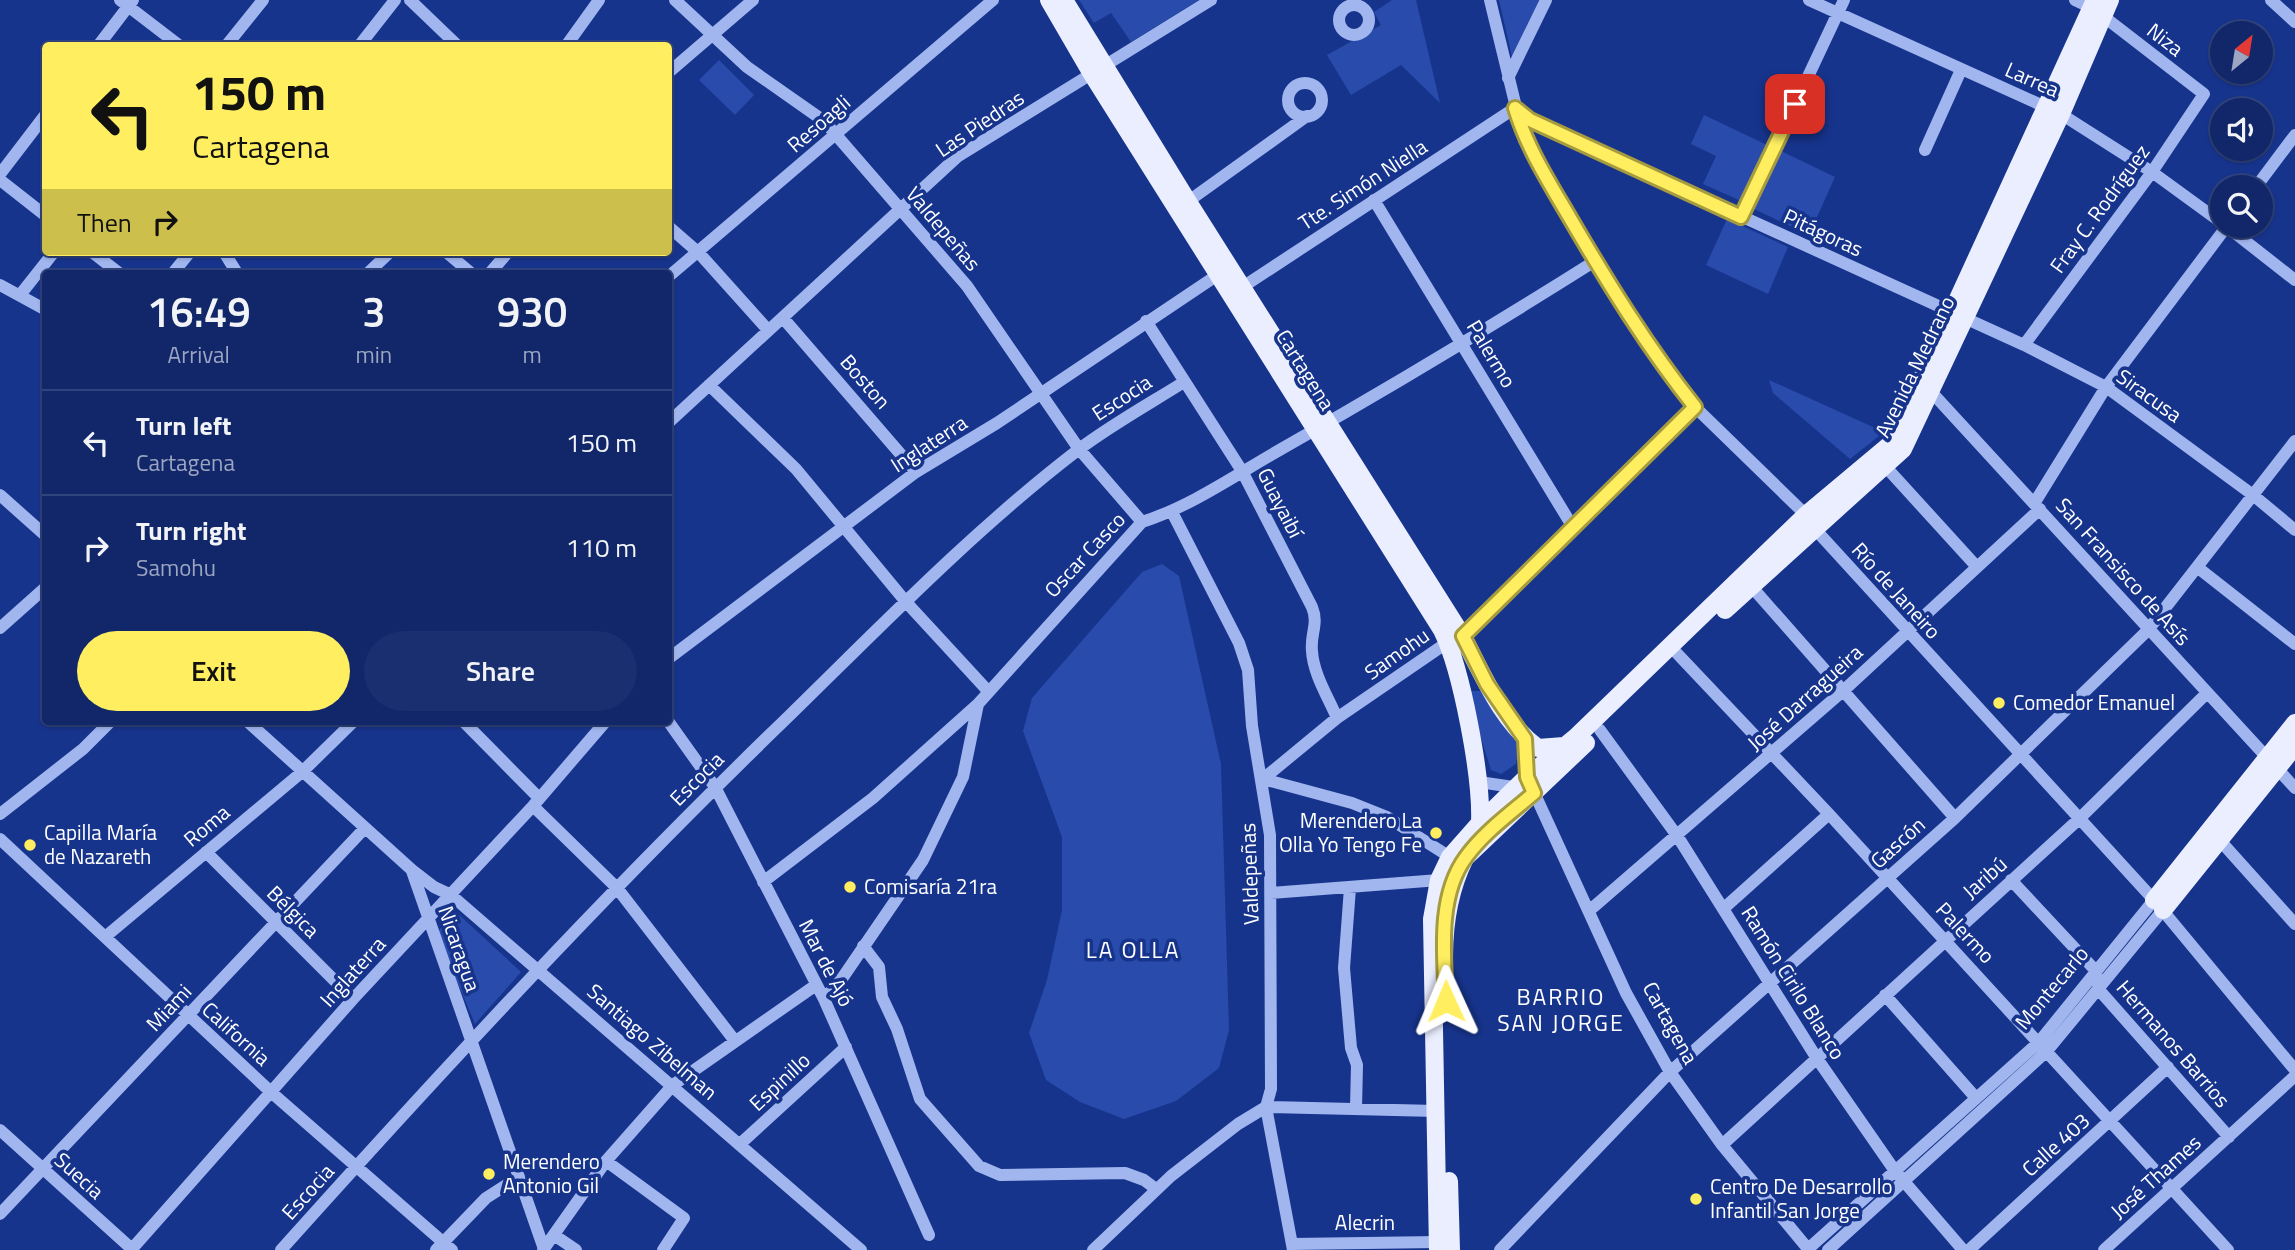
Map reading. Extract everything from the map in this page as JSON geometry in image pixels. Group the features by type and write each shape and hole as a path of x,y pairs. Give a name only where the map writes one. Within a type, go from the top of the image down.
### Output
{"main road":[{"name":"Cartagena","path":"1049,0 1098,71 1456,639 1525,739"},
{"name":"Cartagena","path":"1064,0 1098,71"},
{"name":"Avenida Medrano","path":"1526,786 1600,730 1674,650 1751,586 1810,522 1885,466 1903,449 1927,387 2100,6"},
{"name":"Cartagena","path":"1182,206 1219,274 1237,291"},
{"name":"Avenida Medrano","path":"1526,786 1892,443 1927,387"},
{"name":"Cartagena","path":"1456,639 1454,655 1479,782 1480,822"},
{"path":"1461,695 1473,682 1487,684"},
{"name":"Montecarlo","path":"2158,905 2272,763 2295,723"},
{"path":"1525,739 1546,750 1567,745"},
{"name":"Montecarlo","path":"2272,763 2295,746"},
{"path":"1442,1247 1432,919 1439,880 1450,857 1480,822 1526,786"},
{"path":"1442,1247 1444,945 1448,904 1454,878 1465,858 1526,786"}],"street":[{"path":"229,42 263,0"},
{"path":"362,42 395,0"},
{"path":"410,0 454,42"},
{"path":"569,42 599,0"},
{"name":"Valdepeñas","path":"675,0 747,67 812,111 901,209 967,286 1079,449 1142,522"},
{"path":"672,70 710,34 753,0"},
{"name":"Resoagli","path":"672,274 993,0"},
{"name":"Las Piedras","path":"672,419 957,157 1212,0"},
{"name":"Río de Janeiro","path":"1489,0 1524,140 1595,261 1659,361 1695,407 1810,522 1907,632 2158,905 2295,1070"},
{"path":"1508,78 1546,0"},
{"name":"Larrea","path":"1809,0 2054,111 2152,172 2210,214"},
{"path":"1741,217 1844,0"},
{"name":"Niza","path":"2075,0 2100,6 2204,94"},
{"path":"2271,0 2295,22"},
{"path":"101,42 127,2 175,42"},
{"path":"1925,150 1961,70"},
{"name":"Fray C. Rodríguez","path":"2024,345 2152,172 2204,94"},
{"name":"Pitágoras","path":"1515,108 1530,120 1959,317"},
{"name":"Tte. Simón Niella","path":"1237,291 1515,108"},
{"path":"1182,206 1307,116"},
{"path":"0,174 42,119"},
{"path":"2267,175 2290,151 2295,135"},
{"path":"0,180 42,213"},
{"name":"Palermo","path":"1374,200 1574,529"},
{"path":"672,229 699,253 768,330"},
{"name":"José Darragueira","path":"1590,910 1678,837 1843,691 1978,566 2037,505 2106,387 2215,238"},
{"name":"Larrea","path":"2241,238 2295,281"},
{"path":"20,295 51,256"},
{"path":"97,256 115,270"},
{"path":"175,270 187,256"},
{"path":"371,270 386,256"},
{"path":"451,256 467,270"},
{"path":"493,270 505,256"},
{"name":"Oscar Casco","path":"763,882 873,798 978,704 1142,522 1172,512 1463,345 1595,261"},
{"name":"Inglaterra","path":"672,656 916,472 998,423 1219,274"},
{"path":"0,285 42,308"},
{"name":"Siracusa","path":"1959,317 2024,345 2106,387 2253,495 2295,530"},
{"name":"Boston","path":"783,318 916,472"},
{"name":"Guayaibí","path":"1146,321 1242,471 1316,618 1311,648 1337,718"},
{"name":"Escocia","path":"281,1250 356,1166 617,888 715,787 906,602 975,537 1079,449 1184,382"},
{"path":"709,385 796,469 906,602 988,691"},
{"name":"San Fransisco de Asís","path":"1927,387 2295,788"},
{"name":"Samohu","path":"1262,779 1337,718 1456,639 1574,529 1695,407"},
{"name":"Gascón","path":"1500,1250 1670,1072 1955,818 2148,630 2295,442"},
{"path":"1885,466 1978,566"},
{"path":"0,495 42,532"},
{"name":"Valdepeñas","path":"1172,512 1239,643 1248,670 1252,726 1270,835 1271,1089 1266,1107 1292,1247"},
{"path":"2197,567 2295,644"},
{"path":"1751,586 1955,818"},
{"path":"0,628 42,591"},
{"name":"Palermo","path":"1674,650 1773,753 2228,1250"},
{"name":"Jaribú","path":"1722,1145 2078,820 2207,693"},
{"path":"824,999 923,860 953,799 971,745 978,704"},
{"path":"0,814 83,749 107,725"},
{"name":"Nicaragua","path":"251,725 412,870 543,1250"},
{"path":"302,772 350,725"},
{"path":"467,725 617,888 735,1041"},
{"name":"Inglaterra","path":"132,1250 354,999 536,802 603,725"},
{"name":"Mar de Ajó","path":"671,725 715,787 824,999 929,1235"},
{"name":"Ramón Cirilo Blanco","path":"1600,730 1678,837 1769,986 1899,1176 1963,1250"},
{"name":"Cartagena","path":"1525,739 1526,786 1590,910 1626,993 1670,1072 1722,1145 1809,1249"},
{"name":"Roma","path":"105,937 302,772"},
{"path":"1262,779 1352,803 1387,817 1450,857"},
{"path":"1479,782 1526,786"},
{"path":"1723,909 1829,814"},
{"name":"Miami","path":"0,1214 365,828"},
{"path":"2215,835 2295,924"},
{"name":"California","path":"0,839 272,1093 443,1247"},
{"name":"Bélgica","path":"206,852 354,999"},
{"name":"Santiago Zibelman","path":"412,870 434,887 451,895 861,1250"},
{"path":"1271,893 1439,880"},
{"name":"Hermanos Barrios","path":"2011,880 2096,971 2099,991 2229,1137"},
{"path":"1350,888 1344,968 1352,1048 1357,1065 1356,1108"},
{"name":"Montecarlo","path":"1828,1250 1976,1098 2043,1047 2096,971 2158,905"},
{"name":"Montecarlo","path":"1809,1249 1899,1176 2043,1047 2099,991 2158,905"},
{"path":"863,946 879,967 882,997 897,1029 920,1099 979,1166 1000,1175 1125,1173 1144,1180 1156,1189"},
{"path":"543,1250 606,1161 673,1085 816,985"},
{"path":"1885,995 1976,1098"},
{"name":"Espinillo","path":"740,1144 846,1047"},
{"name":"Calle 403","path":"1969,1250 2168,1067"},
{"name":"José Thames","path":"2104,1250 2295,1076"},
{"path":"1093,1250 1156,1189 1238,1124 1266,1107 1436,1111"},
{"name":"Suecia","path":"0,1130 132,1250"},
{"path":"606,1161 684,1218 663,1250"},
{"path":"443,1247 486,1198 519,1177"},
{"path":"554,1235 576,1250"},
{"name":"Alecrin","path":"1292,1247 1442,1247"}],"shaded area":[{"path":"1079,0 1199,0 1131,42 1111,13 1094,23"},
{"path":"1392,0 1416,0 1440,103 1401,65 1351,95 1327,55 1381,25 1374,12"},
{"path":"1499,0 1539,0 1512,57"},
{"path":"719,60 754,95 735,115 699,80"},
{"path":"1704,115 1767,145 1741,201 1703,184 1716,156 1691,144"},
{"path":"1781,151 1835,177 1809,235 1754,209"},
{"path":"1727,219 1788,247 1768,294 1706,265"},
{"path":"1769,380 1884,432 1850,459 1773,393"},
{"name":"LA OLLA","path":"1162,564 1179,576 1221,764 1229,1030 1219,1068 1176,1101 1124,1119 1080,1102 1046,1080 1029,1033 1047,980 1062,910 1062,837 1023,731 1032,698 1142,572"},
{"path":"1471,691 1482,691 1519,745 1516,764 1501,774 1491,770 1468,696"},
{"path":"454,910 521,972 475,1024 437,933"}],"place":[{"name":"Comedor Emanuel","path":"1999,703"},
{"name":"Merendero La Olla Yo Tengo Fe","path":"1436,833"},
{"name":"Capilla María de Nazareth","path":"30,845"},
{"name":"Comisaría 21ra","path":"850,887"},
{"name":"Merendero Antonio Gil","path":"489,1174"},
{"name":"Centro De Desarrollo Infantil San Jorge","path":"1696,1199"}],"district":[{"name":"LA OLLA","path":"1133,950"},
{"name":"BARRIO SAN JORGE","path":"1561,1010"}],"route":[{"path":"1446,1001 1444,927 1454,878 1477,844 1534,793 1527,777 1525,739 1487,684 1463,636 1695,407 1659,361 1595,261 1524,140 1515,108 1530,120 1741,217 1795,104"}]}
